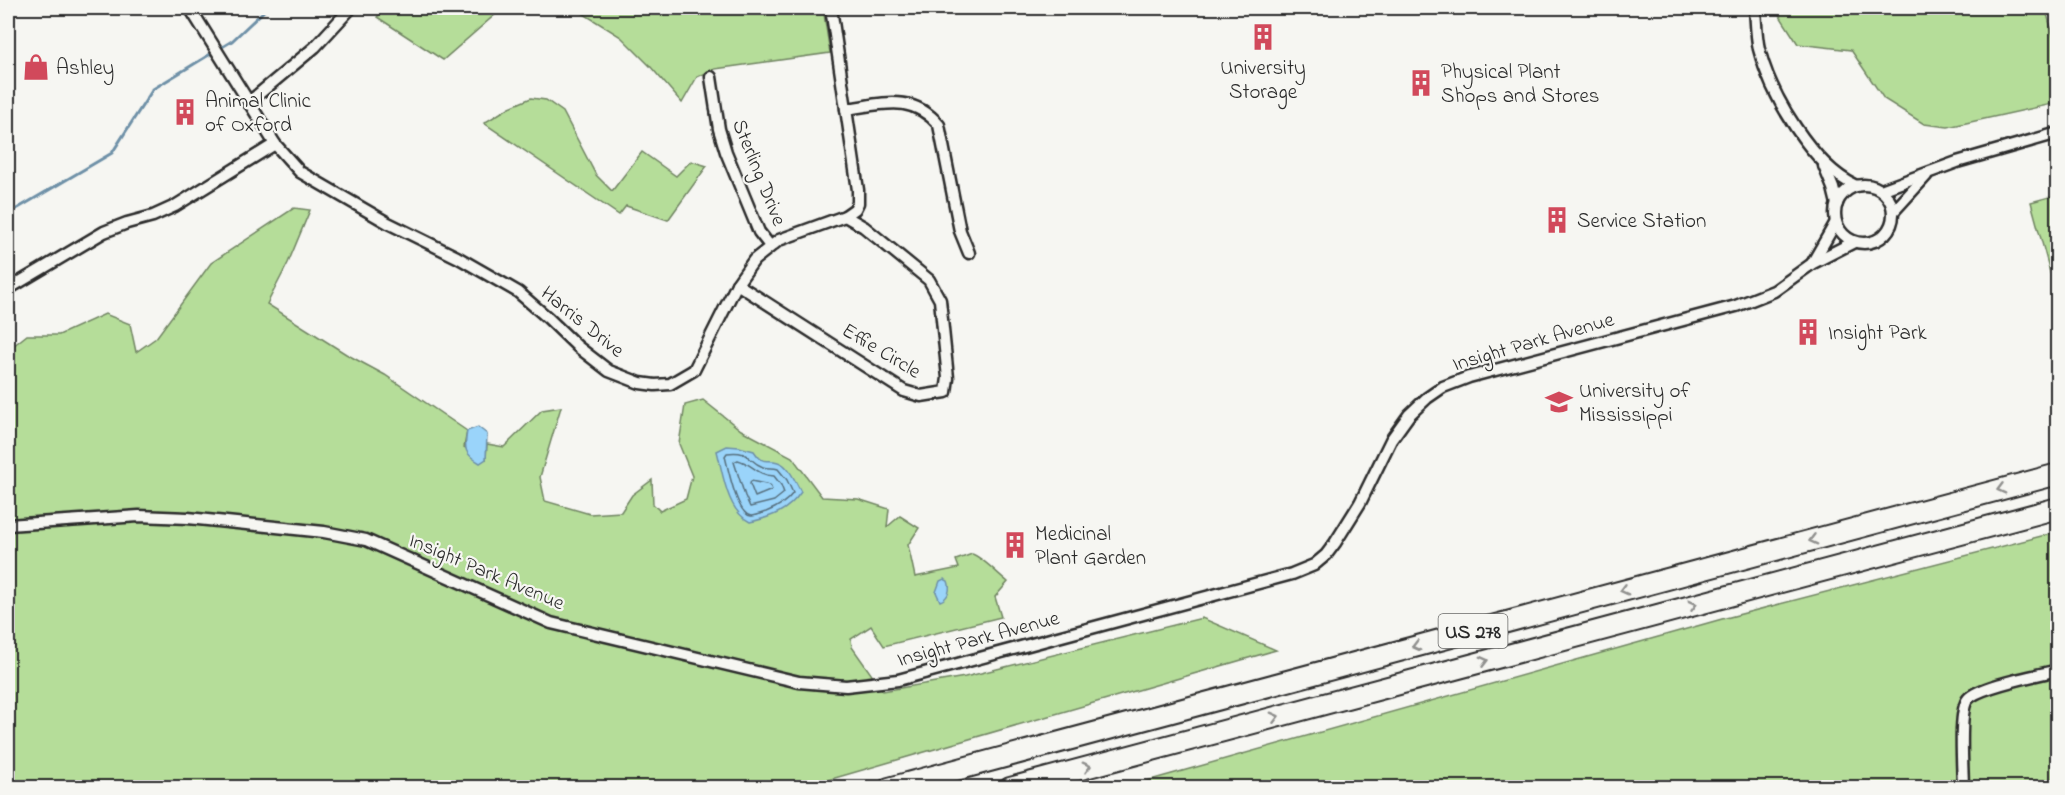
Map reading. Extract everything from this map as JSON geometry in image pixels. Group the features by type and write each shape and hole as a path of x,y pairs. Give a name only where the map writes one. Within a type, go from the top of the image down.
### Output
{"highway":[{"name":"US 278","path":"889,788 2058,474"},
{"name":"US 278","path":"1010,788 2058,508"}],"street":[{"name":"Harris Drive","path":"190,8 275,144 300,172 388,223 457,257 518,292 578,347 609,371 640,383 655,386 670,384 694,370 737,284 754,260 770,246 797,233 845,216"},
{"path":"248,103 315,47 351,8"},
{"path":"831,8 859,199 855,209 845,216"},
{"path":"1755,8 1759,47 1772,88 1804,140 1822,163 1836,175 1856,186"},
{"name":"Sterling Drive","path":"711,77 719,129 726,152 759,232 770,246"},
{"path":"846,109 899,102 915,106 930,114 939,125 960,231 969,253"},
{"path":"1881,190 1957,162 2058,134"},
{"path":"8,290 104,232 153,216 175,206 275,144"},
{"path":"1822,163 1837,204"},
{"path":"1894,211 1927,174"},
{"path":"1856,186 1873,186 1881,190 1892,203 1894,211 1891,228 1879,240 1862,244 1854,242 1840,231 1835,213 1837,204 1848,189 1856,186"},
{"name":"Effie Circle","path":"737,284 904,391 921,396 946,392 948,378 940,300 929,280 864,227 845,216"},
{"path":"1813,263 1836,222"},
{"name":"Insight Park Avenue","path":"8,525 139,516 188,518 324,532 366,540 551,623 798,682 846,686 898,680 1292,573 1314,565 1326,555 1354,513 1401,425 1427,398 1443,387 1469,377 1736,306 1774,291 1813,263 1854,242"},
{"path":"1964,788 1962,712 1967,699 1980,691 2058,670"}],"green space":[{"path":"385,8 515,8 497,13 443,60 377,17"},
{"path":"568,8 823,8 830,53 715,69 697,77 682,103 621,37 576,9"},
{"path":"1778,8 2057,8 2047,14 2057,49 2057,103 1948,127 1924,124 1884,99 1851,50 1798,44 1778,13"},
{"path":"531,98 546,100 563,112 596,175 612,191 642,152 676,176 691,161 707,166 668,220 626,206 619,215 484,123 510,107"},
{"path":"2058,195 2057,298 2031,202"},
{"path":"294,208 310,210 288,263 267,304 346,354 385,375 467,431 464,447 486,459 487,444 504,447 542,410 561,407 540,477 545,501 590,514 621,512 632,495 652,480 653,504 660,511 686,499 692,476 679,444 685,405 703,400 741,430 792,457 822,497 858,499 889,509 887,527 900,516 919,528 908,545 915,577 959,568 956,560 972,554 1008,582 995,597 1001,617 884,646 871,626 851,639 852,647 883,691 965,677 1202,618 1276,650 804,787 8,787 8,350 27,335 59,335 105,314 130,324 136,352 156,338 211,263"},
{"path":"2057,532 2057,787 1122,788 1722,619"}],"water":[{"path":"478,427 487,434 486,459 480,463 466,450 467,431"},
{"path":"727,446 754,451 763,460 782,464 792,475 801,492 791,504 779,512 750,522 736,510 727,491 717,451"},
{"path":"944,579 948,581 949,590 945,598 940,601 936,592 940,581"}],"waterway":[{"path":"8,214 112,153 153,89 232,41 267,8"}],"place":[{"name":"University Storage","path":"1263,37"},
{"name":"Ashley","path":"36,67"},
{"name":"Physical Plant Shops and Stores","path":"1421,83"},
{"name":"Animal Clinic of Oxford","path":"185,112"},
{"name":"Service Station","path":"1557,220"},
{"name":"Insight Park","path":"1808,332"},
{"name":"University of Mississippi","path":"1559,402"},
{"name":"Medicinal Plant Garden","path":"1015,545"}]}
